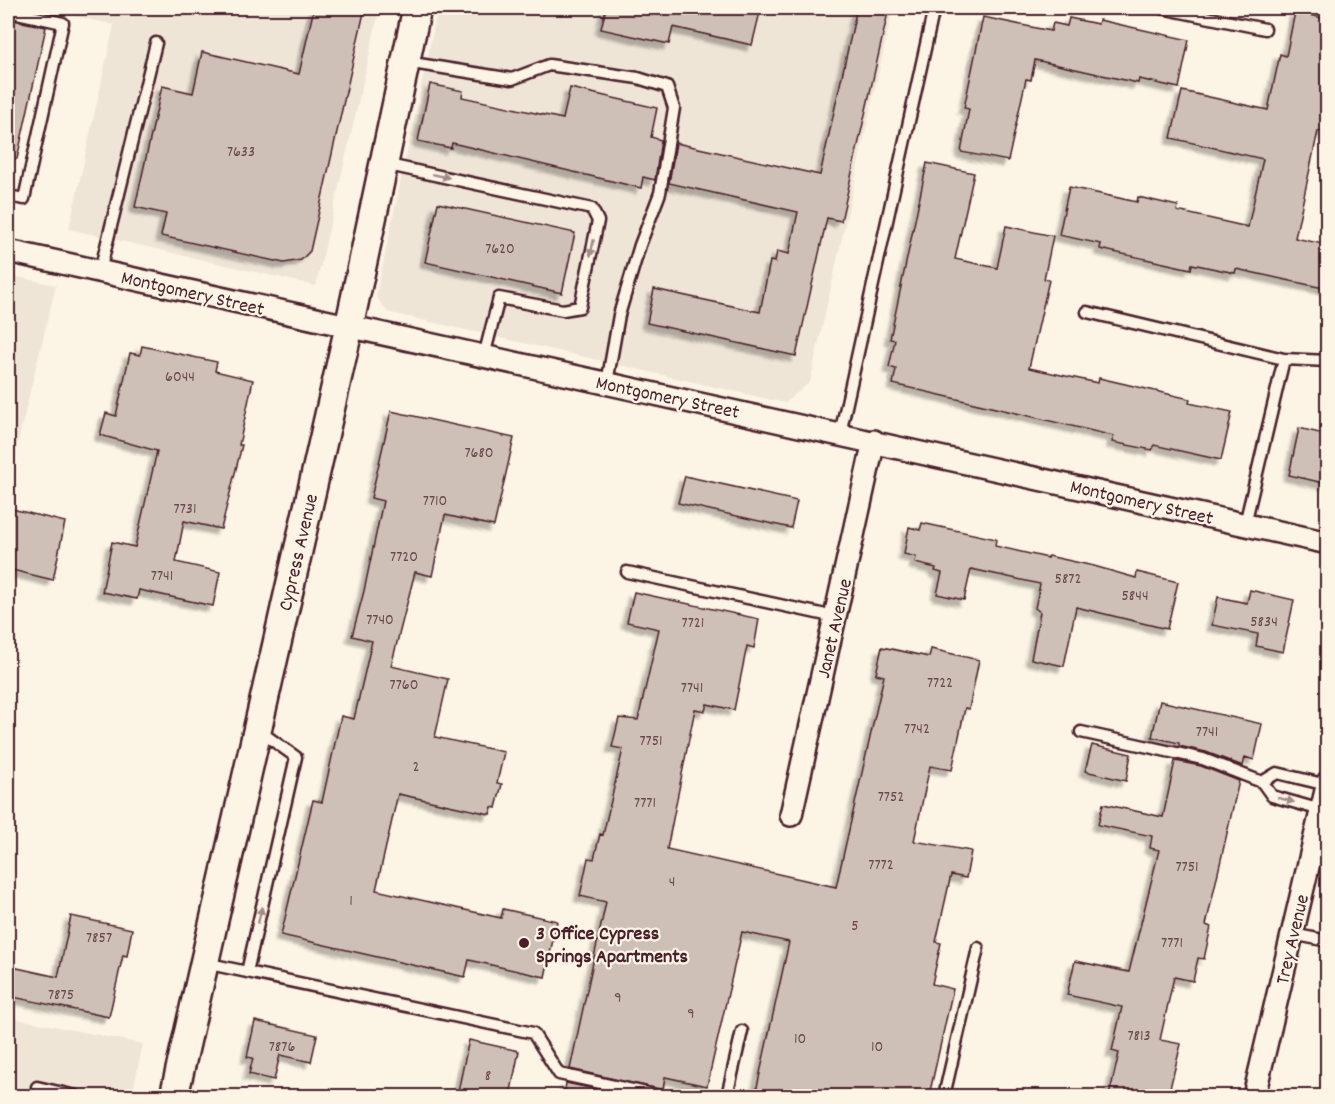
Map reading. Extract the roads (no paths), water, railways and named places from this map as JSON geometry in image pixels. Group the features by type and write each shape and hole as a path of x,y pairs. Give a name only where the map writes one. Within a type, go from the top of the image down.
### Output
{"street":[{"name":"Cypress Avenue","path":"174,1096 349,327 417,8"},
{"name":"Montgomery Street","path":"8,251 1328,543"},
{"name":"Janet Avenue","path":"791,815 874,441"},
{"name":"Trey Avenue","path":"1254,1096 1327,783"}],"lane":[{"path":"840,434 934,8"},
{"path":"1161,8 1265,29"},
{"path":"8,11 63,23 24,199 8,196"},
{"path":"100,271 156,43"},
{"path":"405,62 512,79 549,65 638,78 667,87 674,108 660,193 640,245 620,315 607,383"},
{"path":"384,164 592,209 598,221 580,307 563,310 499,298 484,356"},
{"path":"1087,312 1284,359 1316,358 1328,361"},
{"path":"1245,524 1284,359"},
{"path":"627,572 835,617"},
{"path":"247,972 296,757 257,730"},
{"path":"1081,732 1203,759 1262,782 1272,796 1321,810"},
{"path":"1262,782 1277,773 1327,783"},
{"path":"1292,934 1328,941"},
{"path":"945,1096 978,948"},
{"path":"204,963 532,1033 559,1074 660,1096"},
{"path":"727,1096 742,1031"},
{"path":"37,1087 76,1096"}],"place":[{"name":"3 Office Cypress Springs Apartments","path":"524,943"}]}
